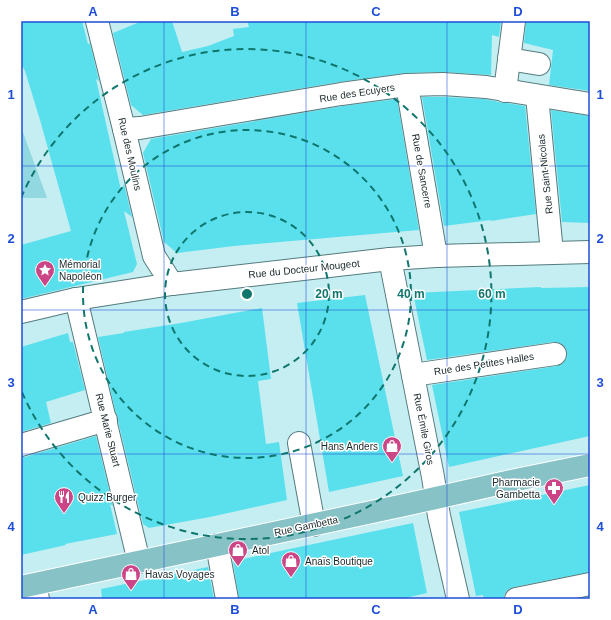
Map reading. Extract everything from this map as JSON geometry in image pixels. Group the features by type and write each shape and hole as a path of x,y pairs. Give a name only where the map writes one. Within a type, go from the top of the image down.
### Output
{"main road":[{"name":"Rue Gambetta","path":"31,590 139,562 590,465"}],"street":[{"name":"Rue des Moulins","path":"97,21 154,256 172,284"},
{"path":"505,91 514,21"},
{"path":"509,59 538,64"},
{"name":"Rue des Ecuyers","path":"124,129 140,128 341,94 407,85 443,84 486,87 590,104"},
{"name":"Rue de Sancerre","path":"407,85 436,256"},
{"name":"Rue Saint-Nicolas","path":"537,96 552,253"},
{"name":"Rue du Docteur Mougeot","path":"21,312 76,299 172,284 390,260 436,256 590,252"},
{"name":"Rue Émile Giros","path":"390,260 437,498 453,598"},
{"name":"Rue Marie Stuart","path":"76,299 139,562"},
{"name":"Rue des Petites Halles","path":"413,375 555,354"},
{"path":"21,445 106,420"},
{"path":"299,443 314,525"},
{"path":"217,545 228,599"},
{"path":"516,599 590,584"}],"shaded area":[{"path":"21,127 47,198 21,198"}],"building":[{"path":"21,21 82,21 88,44 90,43 99,81 96,79 121,190 124,184 132,217 124,211 137,264 133,272 21,299 21,245 71,231 40,120 25,71 21,63"},
{"path":"142,21 172,21 182,52 208,46 234,36 233,29 249,27 247,21 501,21 499,37 492,35 491,75 444,72 405,73 339,82 143,115 131,105 113,33"},
{"path":"526,21 590,21 590,91 549,85 553,50 524,43"},
{"path":"422,97 485,99 525,106 536,214 444,226"},
{"path":"397,99 419,230 234,246 177,253 164,242 143,153 151,139 343,106"},
{"path":"551,110 590,116 590,223 562,222"},
{"path":"541,287 590,287 590,436 449,467 432,385 557,366 562,364 566,359 567,352 565,347 560,343 553,342 427,360 413,293"},
{"path":"365,295 403,476 329,492 297,303"},
{"path":"262,308 271,379 258,381 266,444 279,442 287,500 210,517 149,528 143,524 98,337"},
{"path":"68,333 70,342 73,342 85,390 46,402 51,423 21,432 21,347"},
{"path":"96,436 113,506 110,504 117,534 65,544 66,545 21,555 21,457"},
{"path":"590,485 590,572 514,587 507,590 504,595 504,599 484,599 483,595 476,596 459,512"},
{"path":"413,523 427,593 401,599 239,599 233,561"},
{"path":"208,567 214,599 102,599 101,589"}],"place":[{"name":"Mémorial Napoléon","path":"45,287"},
{"name":"Hans Anders","path":"392,463"},
{"name":"Pharmacie Gambetta","path":"554,505"},
{"name":"Quizz Burger","path":"64,514"},
{"name":"Atol","path":"238,567"},
{"name":"Anaïs Boutique","path":"291,578"},
{"name":"Havas Voyages","path":"131,591"}]}
